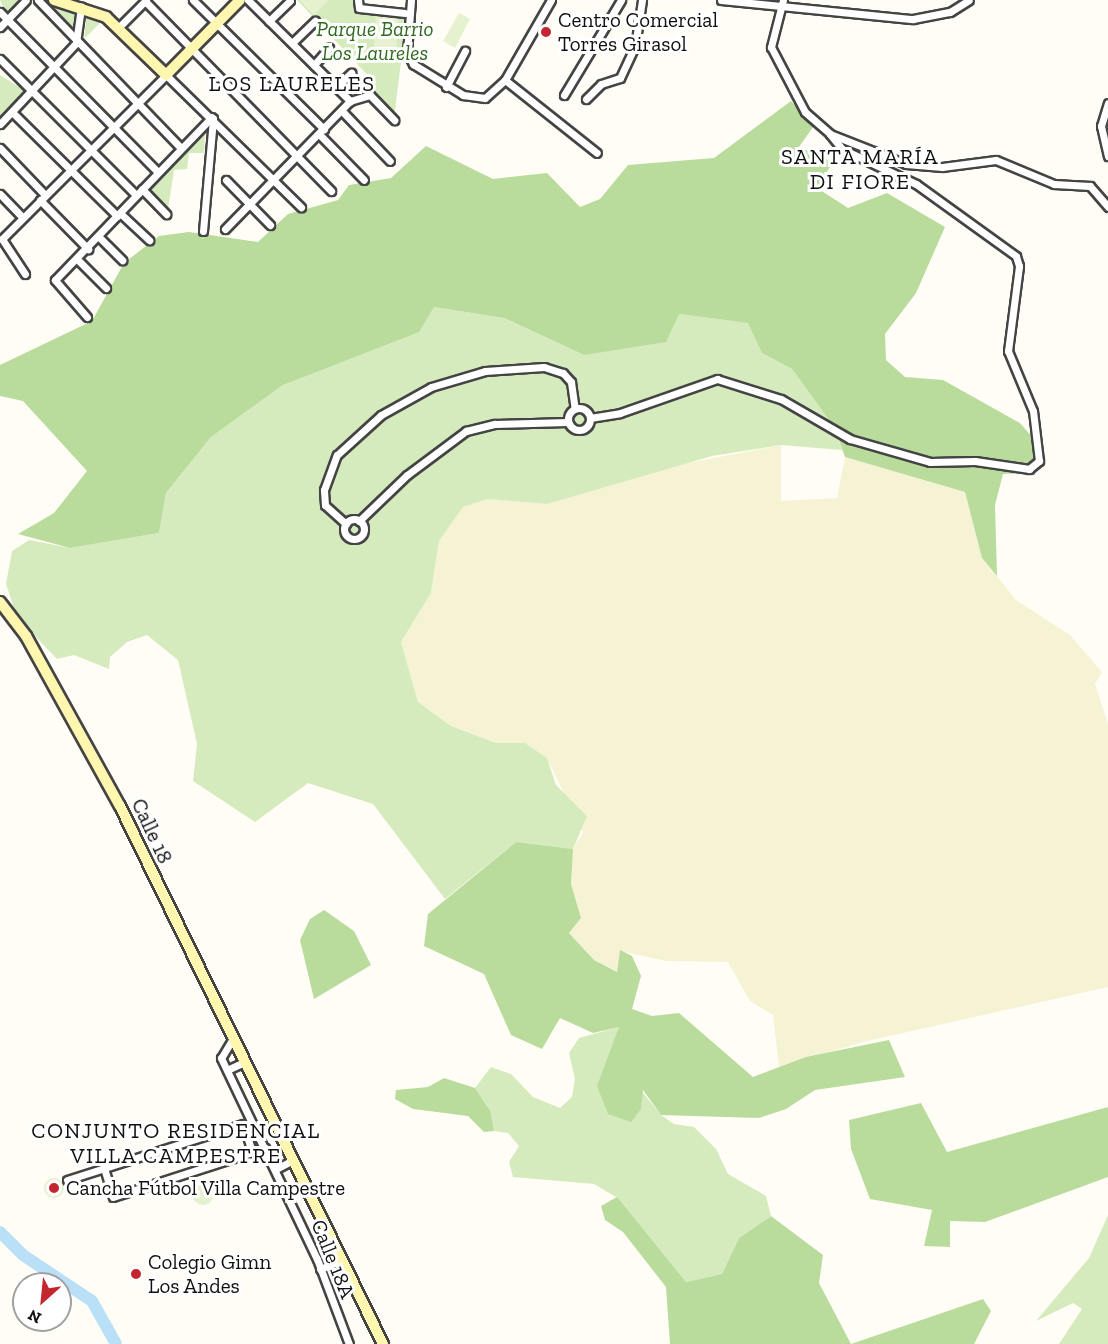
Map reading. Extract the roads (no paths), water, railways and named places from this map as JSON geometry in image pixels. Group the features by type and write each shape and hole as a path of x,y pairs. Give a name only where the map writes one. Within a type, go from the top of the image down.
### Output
{"main road":[{"path":"54,0 75,3 119,27 166,75 240,0"},
{"name":"Calle 18","path":"0,602 26,636 120,806 232,1040 383,1344"}],"street":[{"path":"0,27 26,0"},
{"path":"38,0 76,43 180,147"},
{"path":"193,0 321,131 364,180"},
{"path":"248,0 350,101"},
{"path":"358,0 359,8 405,13"},
{"path":"411,0 407,53 413,64 446,87 485,98 505,80 551,0"},
{"path":"564,95 621,0"},
{"path":"586,99 601,84 620,78 635,46 642,0"},
{"path":"721,0 782,2 913,19 950,12 969,0"},
{"path":"119,27 143,1 331,191"},
{"path":"269,21 290,1"},
{"path":"575,408 590,418 620,413 717,379 781,399 850,439 930,462 975,461 1029,470 1039,461 1033,411 1008,351 1019,266 1016,256 916,184 842,149 830,134 805,112 771,47 782,2"},
{"path":"0,124 76,43 75,3"},
{"path":"0,12 55,65 157,171"},
{"path":"292,43 315,21"},
{"path":"314,65 329,48"},
{"path":"446,87 465,51"},
{"path":"0,59 33,89 136,195"},
{"path":"336,87 351,73"},
{"path":"25,274 1,241 22,217 166,75 277,180 301,207"},
{"path":"505,80 597,153"},
{"path":"225,229 277,180 350,101 370,95 394,120"},
{"path":"1108,103 1104,126 1108,156"},
{"path":"342,111 390,161"},
{"path":"12,112 70,171 149,240"},
{"path":"87,317 54,283 88,249 180,147 213,118"},
{"path":"203,231 213,118"},
{"path":"830,134 906,164 942,167 996,160 1054,184 1090,186 1108,207"},
{"path":"0,148 88,249"},
{"path":"226,180 270,225"},
{"path":"142,189 166,214"},
{"path":"0,195 22,217"},
{"path":"99,237 122,260"},
{"path":"77,259 106,288"},
{"path":"359,520 364,528 357,538 346,534 346,524 325,505 324,490 337,455 381,415 431,387 485,371 544,367 563,373 570,382 575,408 568,422"},
{"path":"346,524 359,520 407,475 466,431 495,424 568,422 581,430 590,418"},
{"name":"Calle 18A","path":"232,1040 221,1058 276,1169 320,1269 349,1344"},
{"path":"227,1070 244,1062"},
{"path":"67,1180 243,1124 252,1152"},
{"path":"104,1168 113,1197 265,1148"},
{"path":"276,1169 293,1160"},
{"path":"320,1269 342,1260"}],"waterway":[{"path":"0,1232 23,1255 92,1301 116,1344"}],"place":[{"name":"Centro Comercial Torres Girasol","path":"546,32"},
{"name":"Cancha Fútbol Villa Campestre","path":"54,1188"},
{"name":"Colegio Gimn Los Andes","path":"136,1274"}],"district":[{"name":"LOS LAURELES","path":"292,84"},
{"name":"SANTA MARÍA DI FIORE","path":"860,168"},
{"name":"CONJUNTO RESIDENCIAL VILLA CAMPESTRE","path":"176,1142"}],"park label":[{"name":"Parque Barrio Los Laureles","path":"375,41"}]}
